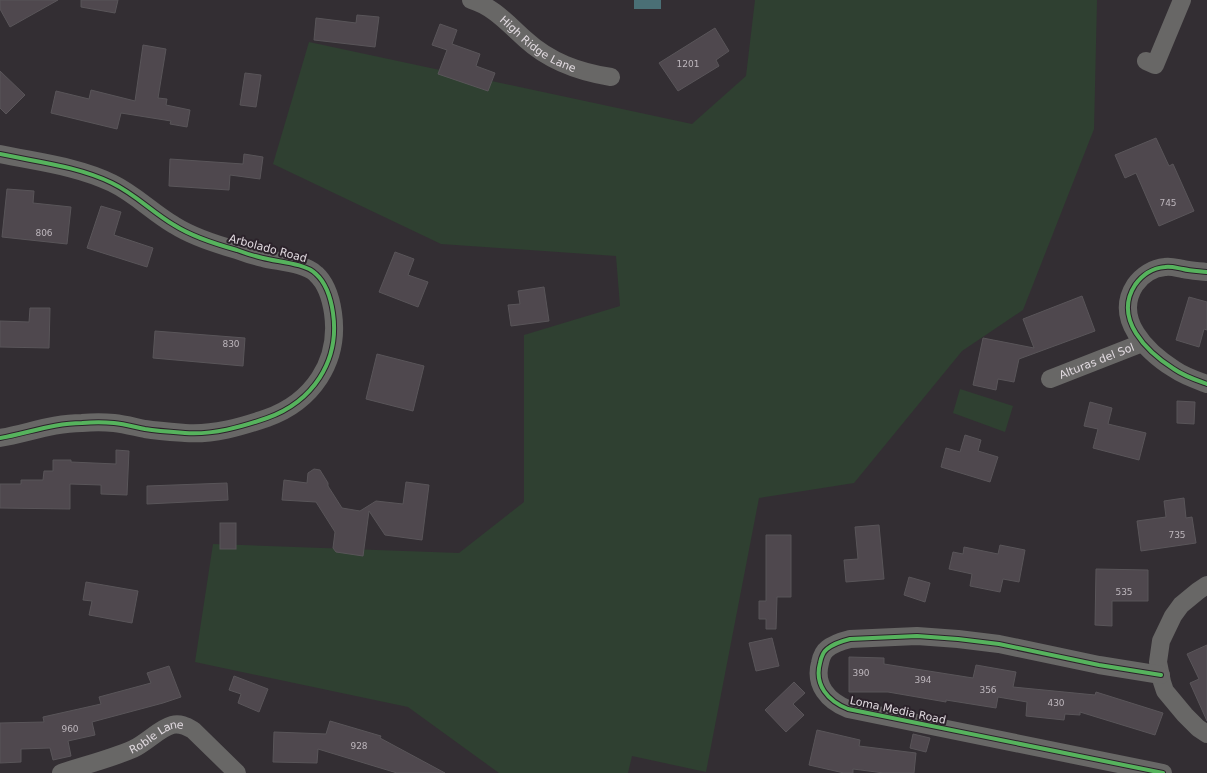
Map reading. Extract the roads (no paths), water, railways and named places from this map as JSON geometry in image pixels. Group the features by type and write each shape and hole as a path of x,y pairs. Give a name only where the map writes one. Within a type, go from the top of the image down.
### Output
{"street":[{"name":"High Ridge Lane","path":"471,0 488,7 507,21 525,40 556,62 586,72 611,77"},
{"path":"1146,61 1155,65 1182,0"},
{"name":"Arbolado Road","path":"0,154 94,175 113,183 132,194 173,225 201,239 263,258 308,268 316,274 326,287 331,303 334,323 332,351 325,369 314,386 301,400 284,411 267,418 230,429 203,433 185,433 147,429 114,423 81,423 37,429 0,438"},
{"path":"1207,272 1166,266 1150,271 1140,279 1133,289 1128,307 1131,326 1142,343 1159,359 1174,370 1207,384"},
{"name":"Alturas del Sol","path":"1050,379 1142,343"},
{"path":"1207,585 1181,605 1166,629 1159,652 1158,662 1165,691 1185,716 1207,734"},
{"name":"Loma Media Road","path":"1161,674 1099,665 999,644 917,636 850,639 841,642 826,650 822,657 818,672 822,688 826,694 831,700 848,709 1163,773"},
{"name":"Roble Lane","path":"62,773 133,749 148,741 166,727 178,724 185,725 193,730 237,773"}],"water":[{"path":"634,0 661,0 661,9 634,9"}]}
